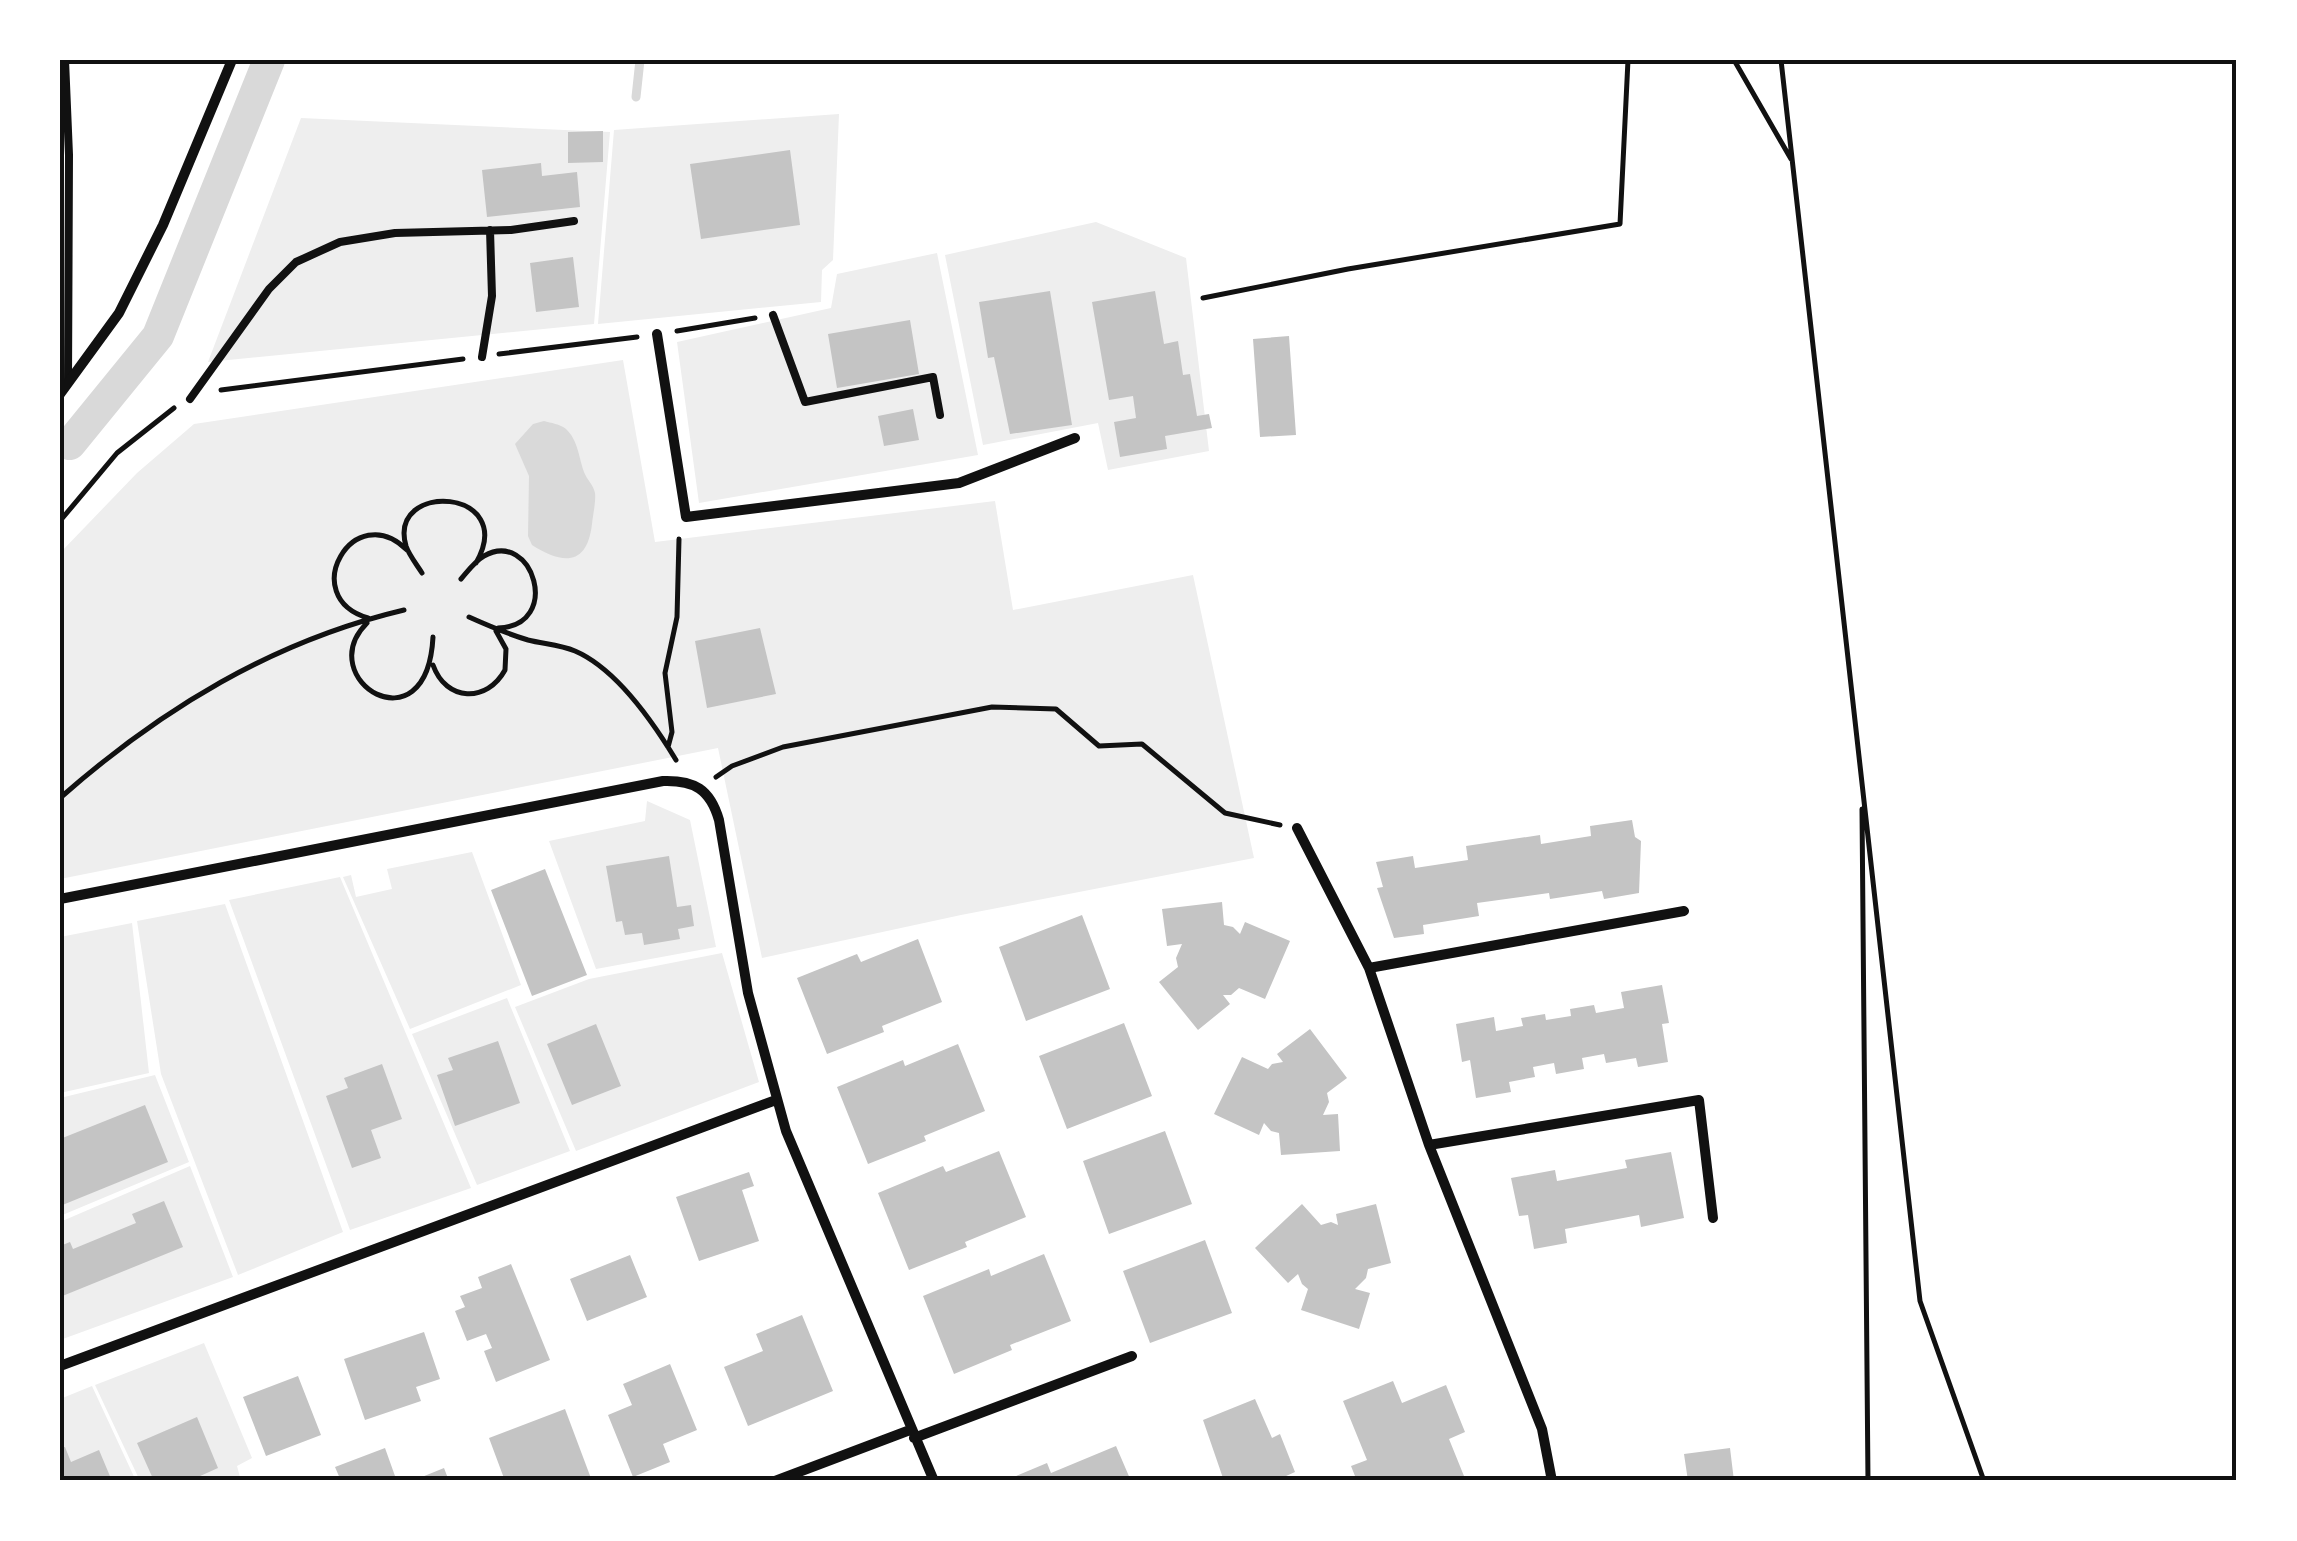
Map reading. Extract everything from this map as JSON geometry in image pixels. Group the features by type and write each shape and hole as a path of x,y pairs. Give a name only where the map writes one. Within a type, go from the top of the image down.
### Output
{"street":[{"path":"60,394 119,312 163,225 232,60"},
{"path":"657,334 686,517 960,483 1075,438"},
{"path":"60,899 663,781 688,782 700,788 719,820 737,942 776,1100 798,1164 934,1481"},
{"path":"1297,828 1368,968 1429,1146 1542,1430 1552,1481"},
{"path":"1368,968 1684,911"},
{"path":"60,1366 776,1100"},
{"path":"1429,1146 1699,1100 1714,1218"},
{"path":"775,1481 1132,1356"}],"lane":[{"path":"65,60 69,155 68,382"},
{"path":"190,399 240,334 269,288 296,262 340,242 395,234 574,221"},
{"path":"482,356 492,296 490,230"},
{"path":"773,315 805,402 933,377 940,415"}],"path":[{"path":"1203,298 1348,269 1620,224 1628,60"},
{"path":"1734,60 1792,162"},
{"path":"1781,60 1920,1301 1984,1481"},
{"path":"60,521 117,453 166,412 204,392 657,334 773,315"},
{"path":"422,573 406,541 410,519 430,502 456,500 474,512 483,529 476,563"},
{"path":"373,619 348,608 338,594 335,565 342,551 361,538 384,536 398,542 412,556"},
{"path":"668,747 672,732 666,673 677,617 679,539"},
{"path":"461,579 490,554 506,553 523,561 534,576 537,592 527,616 505,628 490,626"},
{"path":"60,798 141,734 222,680 304,640 404,610"},
{"path":"469,618 585,656 606,671 668,747 688,782"},
{"path":"373,619 357,634 351,653 353,668 370,690 389,697 410,693 423,683 434,637"},
{"path":"432,658 436,674 450,690 466,695 486,691 503,675 506,660 502,639 490,626"},
{"path":"700,788 732,766 783,747 992,707 1056,709 1100,746 1142,744 1224,814 1297,828"},
{"path":"1862,780 1868,1481"}],"shaded area":[{"path":"839,114 833,260 822,270 821,302 598,324 614,130"},
{"path":"301,118 610,132 594,324 208,362"},
{"path":"1096,222 1186,258 1209,451 1108,470 1098,423 983,445 945,255"},
{"path":"937,253 978,455 699,503 677,342 831,308 837,274"},
{"path":"623,360 655,542 995,501 1013,610 1193,575 1254,858 762,958 718,748 60,879 60,553 137,473 194,424"},
{"path":"544,421 570,433 595,493 589,538 579,555 571,558 543,551 532,545 528,536 529,476 515,444 533,424"},
{"path":"647,801 690,820 716,947 596,969 549,841 645,821"},
{"path":"472,852 521,985 410,1029 343,877 351,875 356,897 392,889 387,869"},
{"path":"340,877 471,1188 350,1230 229,900"},
{"path":"225,904 343,1232 238,1275 161,1074 137,921"},
{"path":"132,923 149,1073 60,1093 60,937"},
{"path":"722,953 759,1082 576,1151 515,1007 589,979"},
{"path":"507,998 570,1151 477,1185 412,1034"},
{"path":"155,1075 189,1162 60,1216 60,1098"},
{"path":"190,1166 233,1277 60,1340 60,1222"},
{"path":"204,1343 252,1458 237,1466 241,1481 140,1481 95,1385"},
{"path":"92,1386 136,1481 60,1481 60,1399"}],"building":[{"path":"603,131 603,162 568,163 568,132"},
{"path":"790,150 800,225 701,239 690,164"},
{"path":"541,163 542,176 577,172 580,207 487,217 482,170"},
{"path":"573,257 579,307 536,312 530,263"},
{"path":"1050,291 1072,425 1010,434 994,357 988,358 979,302"},
{"path":"1155,291 1164,344 1178,341 1183,375 1190,374 1197,416 1209,414 1212,428 1165,436 1167,449 1120,457 1114,422 1136,418 1133,396 1109,400 1092,302"},
{"path":"910,320 919,374 837,388 828,334"},
{"path":"1289,336 1296,435 1260,437 1253,339"},
{"path":"913,409 919,440 884,446 878,416"},
{"path":"760,628 776,694 707,708 695,641"},
{"path":"1632,820 1635,837 1641,841 1639,893 1604,899 1602,891 1550,899 1549,893 1477,903 1479,916 1423,925 1424,934 1394,938 1377,888 1383,887 1376,862 1413,856 1415,868 1468,860 1466,846 1540,835 1541,844 1591,836 1590,826"},
{"path":"669,856 677,907 691,905 694,926 678,929 680,939 644,945 642,933 625,935 622,921 616,922 606,866"},
{"path":"545,869 587,975 532,996 491,890"},
{"path":"1222,902 1224,925 1240,934 1245,922 1290,941 1265,999 1239,988 1231,995 1223,995 1230,1004 1198,1030 1159,982 1178,967 1176,958 1182,944 1167,946 1162,909"},
{"path":"1082,915 1110,989 1026,1021 999,947"},
{"path":"918,939 942,1002 882,1026 884,1032 827,1054 797,978 857,954 861,962"},
{"path":"1662,985 1669,1023 1662,1024 1668,1062 1638,1067 1636,1058 1606,1063 1604,1054 1582,1058 1584,1069 1556,1074 1554,1063 1533,1067 1535,1077 1509,1082 1511,1092 1476,1098 1470,1060 1462,1062 1456,1024 1494,1017 1496,1031 1523,1026 1521,1018 1545,1014 1546,1020 1571,1016 1570,1009 1594,1005 1596,1013 1624,1008 1621,992"},
{"path":"1124,1023 1152,1096 1067,1129 1039,1056"},
{"path":"596,1024 621,1086 572,1105 547,1044"},
{"path":"1310,1029 1347,1078 1327,1093 1329,1102 1323,1115 1338,1114 1340,1151 1281,1155 1279,1133 1264,1123 1259,1135 1214,1114 1242,1057 1268,1069 1283,1062 1277,1054"},
{"path":"498,1041 520,1103 455,1126 437,1075 453,1070 448,1058"},
{"path":"958,1044 985,1111 868,1164 837,1087 903,1060 905,1066"},
{"path":"382,1064 402,1119 371,1130 381,1158 352,1168 326,1096 348,1088 344,1078"},
{"path":"145,1105 168,1162 60,1206 60,1139"},
{"path":"1165,1131 1192,1204 1109,1234 1083,1161"},
{"path":"999,1151 1026,1217 909,1270 878,1193 943,1166 946,1172"},
{"path":"1671,1152 1684,1218 1641,1227 1639,1215 1565,1229 1567,1243 1534,1249 1528,1215 1519,1216 1511,1178 1555,1170 1557,1181 1627,1168 1625,1160"},
{"path":"749,1172 754,1186 742,1190 759,1241 699,1261 676,1197"},
{"path":"164,1201 183,1247 60,1297 60,1246 70,1242 73,1249 136,1223 132,1214"},
{"path":"1302,1204 1321,1225 1338,1225 1336,1214 1376,1204 1391,1263 1368,1269 1366,1278 1355,1289 1370,1293 1359,1329 1301,1310 1308,1289 1298,1274 1288,1283 1255,1248"},
{"path":"1205,1240 1232,1313 1150,1343 1123,1271"},
{"path":"1044,1254 1071,1321 1010,1345 1012,1350 954,1374 923,1296 989,1269 991,1276"},
{"path":"630,1255 647,1297 587,1321 570,1279"},
{"path":"511,1264 550,1360 496,1382 484,1351 492,1348 486,1334 467,1341 455,1311 465,1307 460,1296 482,1288 478,1277"},
{"path":"802,1315 833,1391 748,1426 724,1367 763,1351 756,1334"},
{"path":"424,1332 440,1379 416,1387 421,1401 365,1420 344,1359"},
{"path":"670,1364 697,1430 663,1444 670,1462 633,1477 608,1415 632,1405 623,1384"},
{"path":"298,1376 321,1435 266,1456 243,1397"},
{"path":"1393,1381 1402,1403 1446,1385 1465,1432 1449,1439 1466,1481 1357,1481 1351,1466 1367,1460 1343,1401"},
{"path":"1255,1399 1272,1438 1280,1434 1295,1472 1275,1481 1224,1481 1203,1420"},
{"path":"565,1409 592,1481 505,1481 489,1438"},
{"path":"197,1417 218,1468 189,1481 154,1481 137,1443"},
{"path":"1116,1446 1131,1481 1004,1481 1047,1463 1051,1473"},
{"path":"65,1447 71,1462 99,1450 112,1481 60,1481 60,1448"},
{"path":"385,1448 395,1476 381,1481 341,1481 335,1467"},
{"path":"1730,1448 1734,1481 1688,1481 1684,1454"},
{"path":"444,1468 449,1481 412,1481"}],"waterway":[{"path":"70,444 158,336 269,60"},
{"path":"636,97 640,60"}]}
